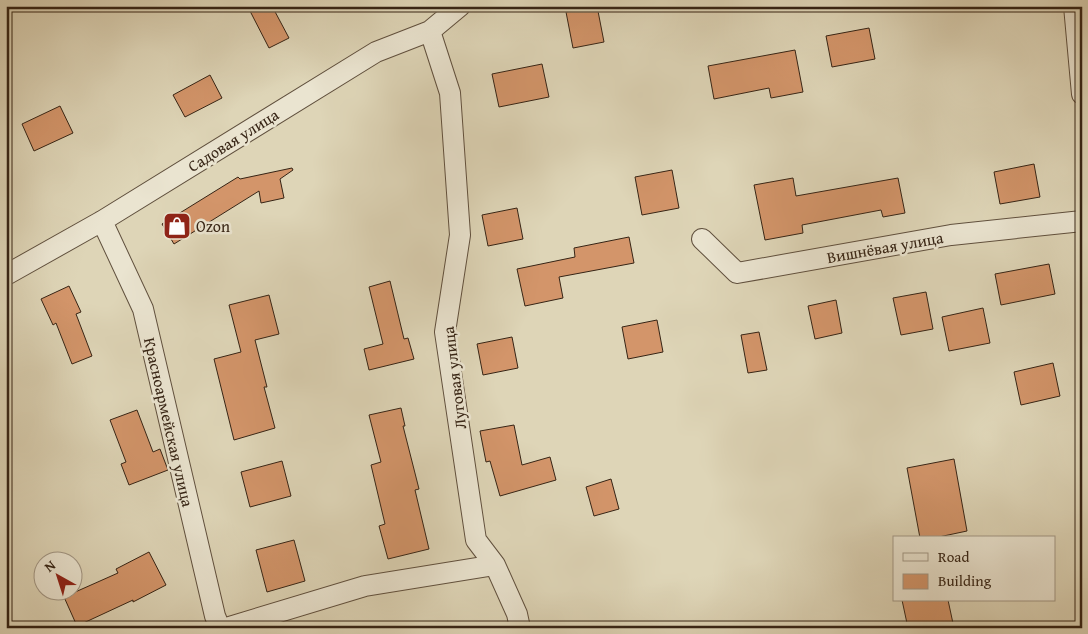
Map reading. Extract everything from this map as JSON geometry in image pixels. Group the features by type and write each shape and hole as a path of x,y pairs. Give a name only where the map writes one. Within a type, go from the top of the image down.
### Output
{"street":[{"name":"Садовая улица","path":"6,275 102,221 376,52 430,31 460,6"},
{"path":"1074,6 1082,94"},
{"name":"Луговая улица","path":"430,31 450,93 460,235 445,332 476,540 495,565 517,614 520,628"},
{"name":"Красноармейская улица","path":"102,221 143,309 215,616 220,628"},
{"name":"Вишнёвая улица","path":"702,239 737,273 951,235 1082,221"},
{"path":"226,628 366,586 495,565"}],"building":[{"path":"259,6 272,6 289,38 269,48 250,11"},
{"path":"597,6 604,42 573,48 566,12"},
{"path":"869,28 875,59 832,67 826,36"},
{"path":"795,50 803,92 771,98 769,88 714,99 708,66"},
{"path":"542,64 549,97 499,107 492,74"},
{"path":"210,75 222,98 185,117 173,95"},
{"path":"60,106 73,133 34,151 22,124"},
{"path":"1034,164 1040,197 1000,204 994,172"},
{"path":"292,168 293,170 280,179 284,198 261,203 259,191 174,244 162,224 238,177 240,179"},
{"path":"672,170 679,208 642,215 635,177"},
{"path":"793,178 796,196 898,178 905,213 883,217 881,210 802,225 803,233 765,240 754,185"},
{"path":"517,208 523,239 488,246 482,215"},
{"path":"629,237 634,263 559,277 563,298 525,306 517,269 575,257 574,248"},
{"path":"1049,264 1055,294 1001,305 995,274"},
{"path":"390,281 404,339 408,338 414,359 369,370 364,349 383,344 369,287"},
{"path":"69,286 81,312 76,314 92,356 72,364 56,323 53,325 41,299"},
{"path":"926,292 933,329 901,335 893,298"},
{"path":"269,295 279,334 255,340 267,387 264,387 275,428 234,440 214,359 241,352 229,305"},
{"path":"836,300 842,333 815,339 808,306"},
{"path":"983,308 990,343 949,351 942,317"},
{"path":"657,320 663,352 628,359 622,327"},
{"path":"759,332 767,370 748,373 741,335"},
{"path":"512,337 518,368 483,375 477,344"},
{"path":"1053,363 1060,396 1021,405 1014,372"},
{"path":"401,408 405,426 403,426 419,489 415,490 429,549 388,559 379,526 385,524 371,465 381,462 369,415"},
{"path":"137,410 153,452 160,449 168,470 129,485 121,464 126,462 110,420"},
{"path":"514,425 522,465 550,457 556,480 500,496 490,461 486,462 480,431"},
{"path":"954,459 967,531 943,536 920,536 907,468"},
{"path":"282,461 291,496 250,507 241,472"},
{"path":"611,479 619,509 594,516 586,487"},
{"path":"294,540 305,581 267,592 256,550"},
{"path":"149,552 166,585 133,602 133,600 77,626 66,602 82,602 82,589 118,573 116,569"},
{"path":"902,602 948,602 954,628 908,628"}],"place":[{"name":"Ozon","path":"177,226"}]}
